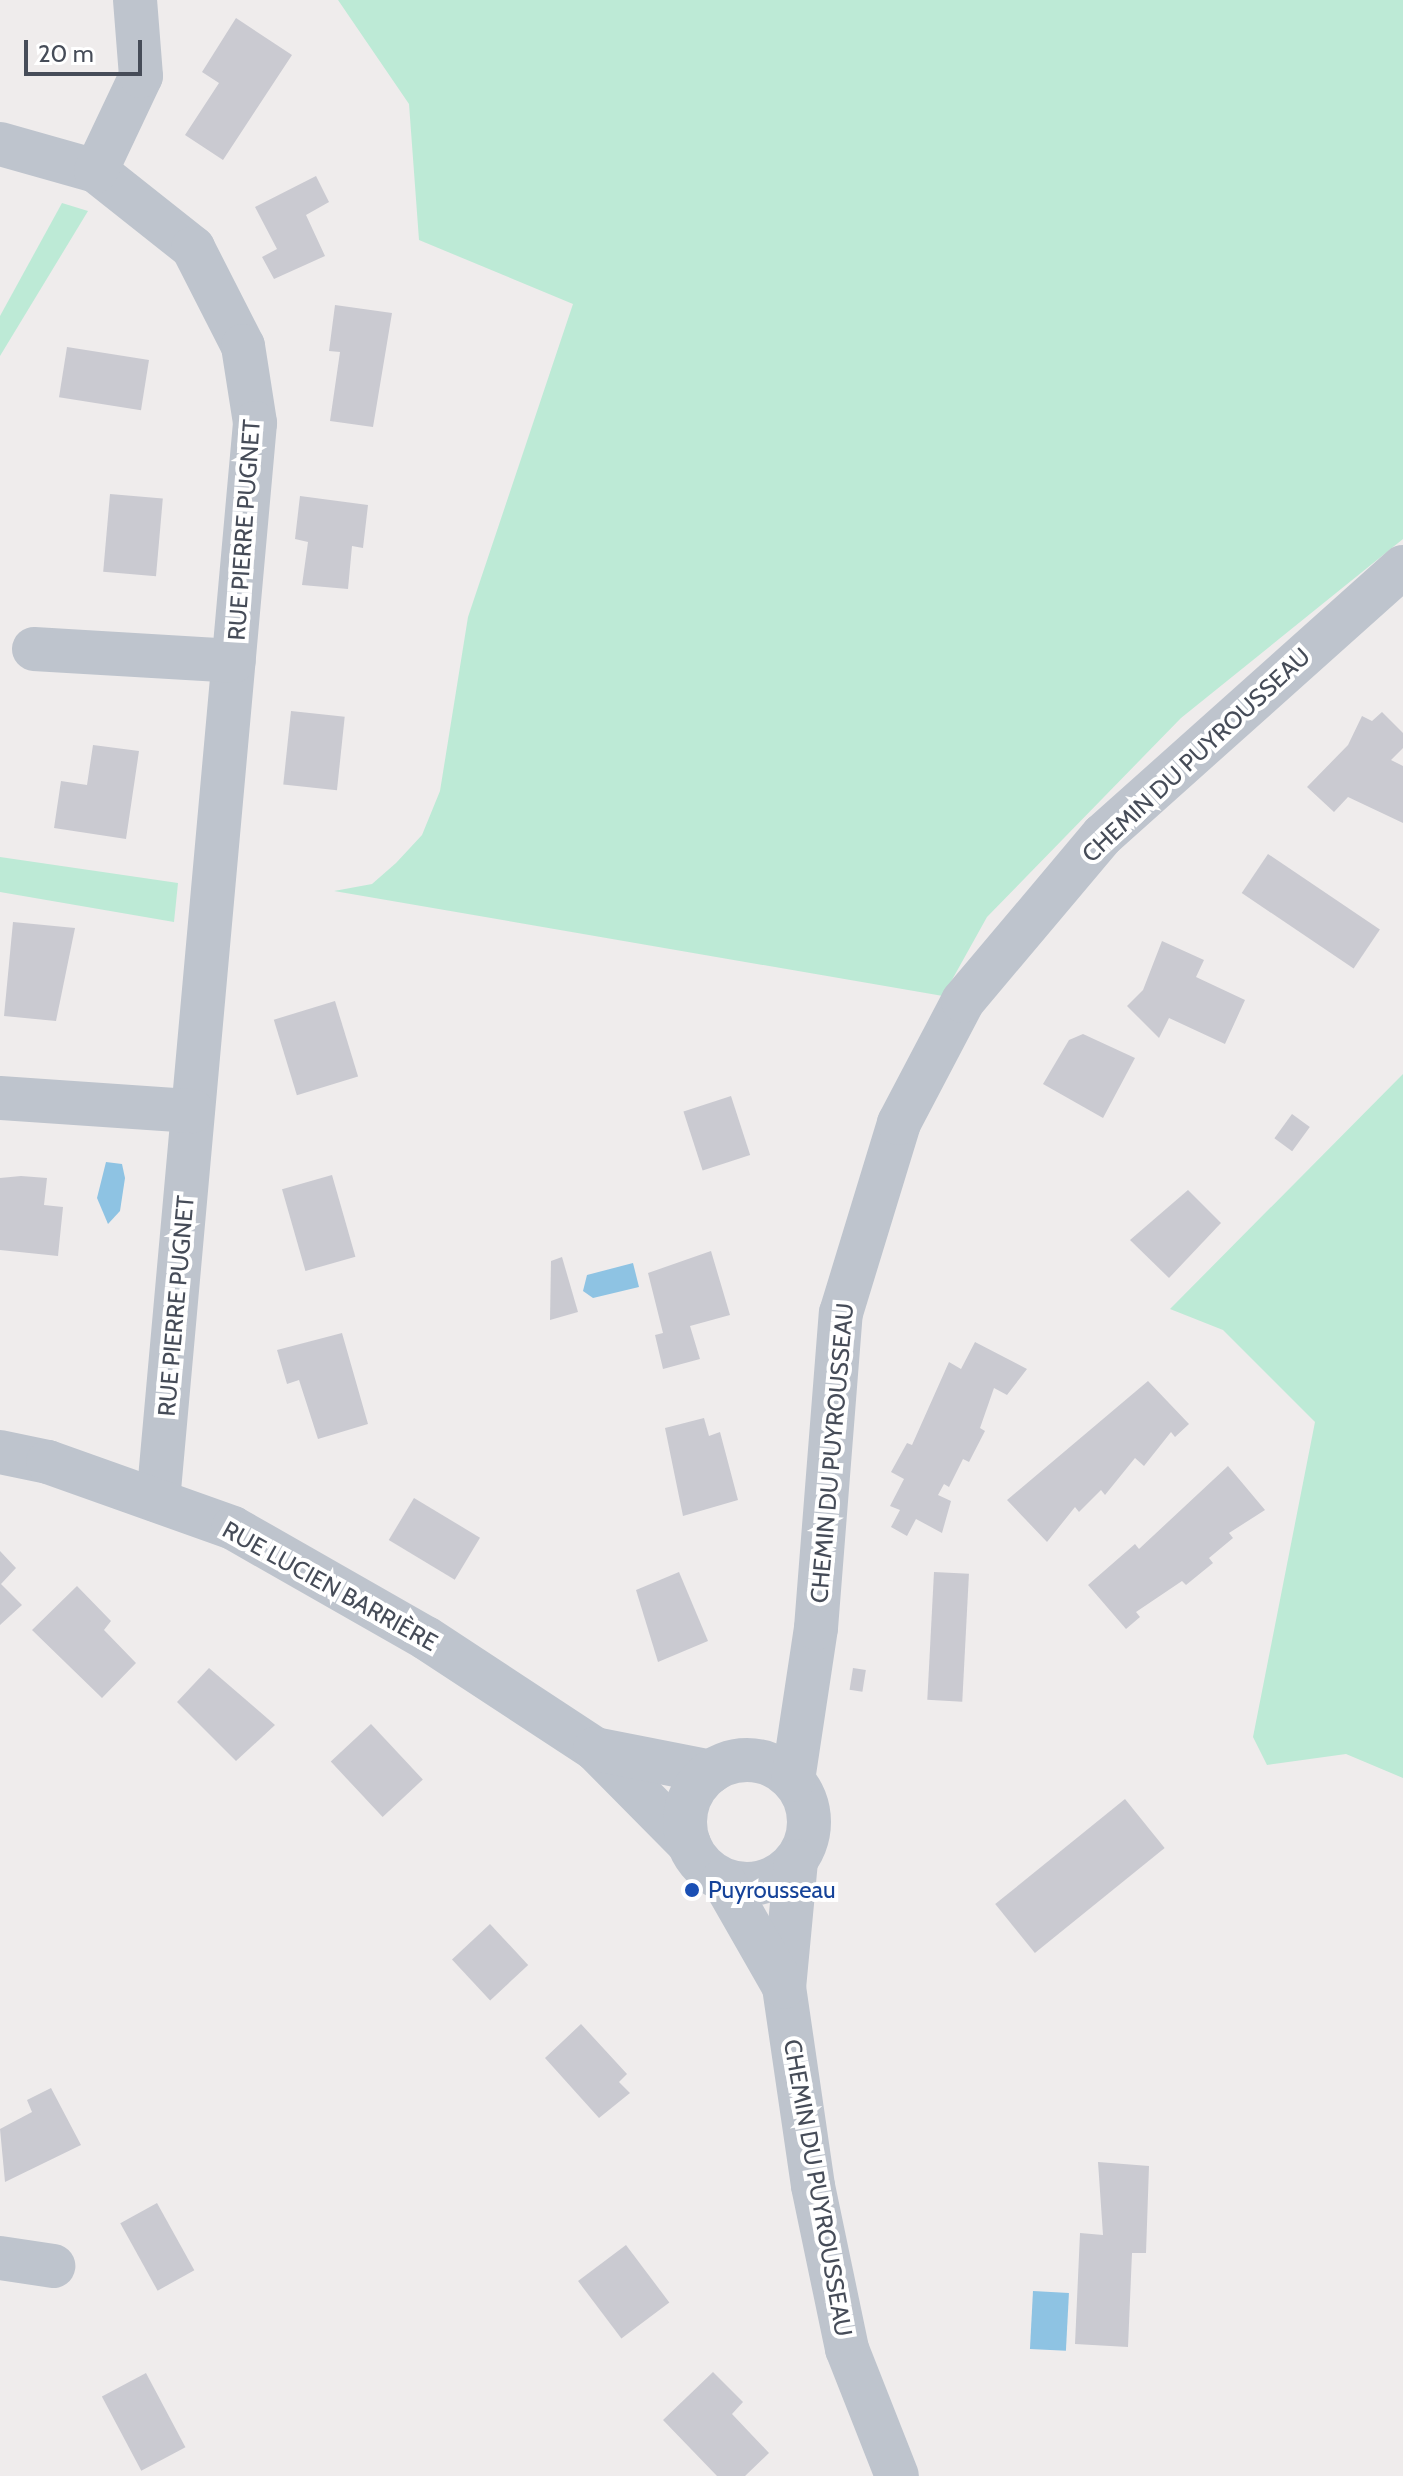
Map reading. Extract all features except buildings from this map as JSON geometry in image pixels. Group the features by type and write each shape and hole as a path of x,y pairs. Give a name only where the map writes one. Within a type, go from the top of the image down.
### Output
{"street":[{"path":"96,171 141,76 135,0"},
{"name":"RUE PIERRE PUGNET","path":"0,144 96,171 193,248 243,346 255,423 158,1501"},
{"name":"CHEMIN DU PUYROUSSEAU","path":"774,1771 809,1683 841,1313 899,1123 963,1001 1103,835 1403,567"},
{"name":"RUE PIERRE PUGNET","path":"34,649 234,661"},
{"path":"0,1098 193,1111"},
{"name":"RUE LUCIEN BARRIÈRE","path":"0,1452 48,1462 233,1528 412,1630 595,1749 689,1844"},
{"name":"RUE LUCIEN BARRIÈRE","path":"595,1749 711,1772"},
{"path":"774,1771 808,1811 809,1829 796,1861 763,1882 723,1880 689,1844 688,1805 711,1772 774,1771"},
{"name":"CHEMIN DU PUYROUSSEAU","path":"796,1861 784,1987 813,2186 847,2349 897,2476"},
{"name":"CHEMIN DU PUYROUSSEAU","path":"723,1880 784,1987"},
{"path":"0,2258 53,2266"}],"green space":[{"path":"338,0 1403,0 1403,539 1181,718 987,917 943,996 334,891 372,884 396,863 422,835 440,791 468,617 573,304 419,240 409,104"},
{"path":"62,203 88,211 0,356 0,316"},
{"path":"0,857 178,883 174,922 0,892"},
{"path":"1403,1074 1403,1778 1346,1754 1267,1765 1253,1737 1315,1422 1223,1330 1170,1309"}],"water":[{"path":"106,1162 122,1164 125,1178 120,1211 108,1224 97,1198"},
{"path":"633,1263 639,1287 593,1298 583,1291 587,1275"},
{"path":"1033,2291 1069,2293 1066,2351 1030,2349"}],"place":[{"name":"Puyrousseau","path":"692,1890"}]}
